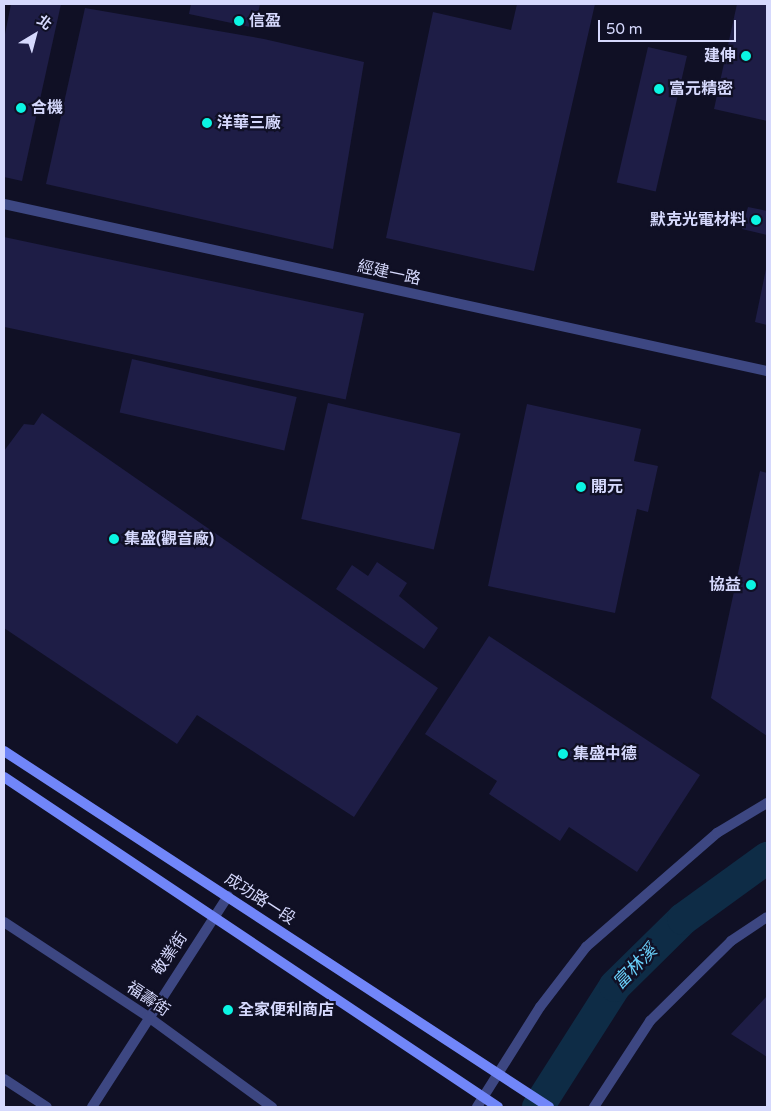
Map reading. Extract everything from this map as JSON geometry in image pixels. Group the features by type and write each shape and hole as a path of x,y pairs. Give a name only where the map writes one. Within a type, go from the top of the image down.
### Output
{"street":[{"name":"經建一路","path":"4,204 767,371"},
{"name":"成功路一段","path":"4,751 549,1107"},
{"path":"4,777 498,1107"},
{"path":"476,1107 586,947 716,833 767,803"},
{"name":"敬業街","path":"92,1107 147,1016 228,896"},
{"path":"594,1107 650,1021 731,941 767,917"},
{"name":"福壽街","path":"4,922 147,1016 272,1107"},
{"path":"4,1080 47,1107"}],"building":[{"name":"合機","path":"11,4 61,4 22,181 4,177 4,39"},
{"name":"信盈","path":"191,4 260,4 255,28 189,14"},
{"path":"517,4 595,4 534,271 386,238 433,12 511,30"},
{"name":"建伸","path":"737,4 767,4 767,121 714,109"},
{"name":"洋華三廠","path":"85,8 264,39 364,62 333,249 46,184"},
{"name":"富元精密","path":"648,47 687,56 656,191 617,182"},
{"name":"默克光電材料","path":"748,207 767,211 767,235 742,229"},
{"path":"4,237 364,314 346,400 4,327"},
{"name":"默克光電材料","path":"767,269 767,325 755,322"},
{"path":"132,359 297,397 284,451 120,413"},
{"path":"328,403 461,434 434,550 301,519"},
{"name":"開元","path":"527,404 641,429 634,461 658,466 648,512 637,509 615,613 488,586"},
{"name":"集盛(觀音廠)","path":"42,413 438,688 354,817 197,715 177,744 4,628 4,451 24,424 34,425"},
{"name":"協益","path":"760,471 767,473 767,736 711,698"},
{"path":"377,562 407,583 399,596 438,628 424,649 336,589 352,565 368,576"},
{"name":"集盛中德","path":"489,636 700,775 637,872 569,827 560,841 489,794 497,781 425,734"},
{"path":"767,996 767,1057 731,1034"}],"waterway":[{"name":"富林溪","path":"538,1107 615,986 683,919 767,858"}],"place":[{"name":"信盈","path":"239,21"},
{"name":"建伸","path":"746,56"},
{"name":"富元精密","path":"659,89"},
{"name":"合機","path":"21,108"},
{"name":"洋華三廠","path":"207,123"},
{"name":"默克光電材料","path":"756,220"},
{"name":"開元","path":"581,487"},
{"name":"集盛(觀音廠)","path":"114,539"},
{"name":"協益","path":"751,585"},
{"name":"集盛中德","path":"563,754"},
{"name":"全家便利商店","path":"228,1010"}]}
